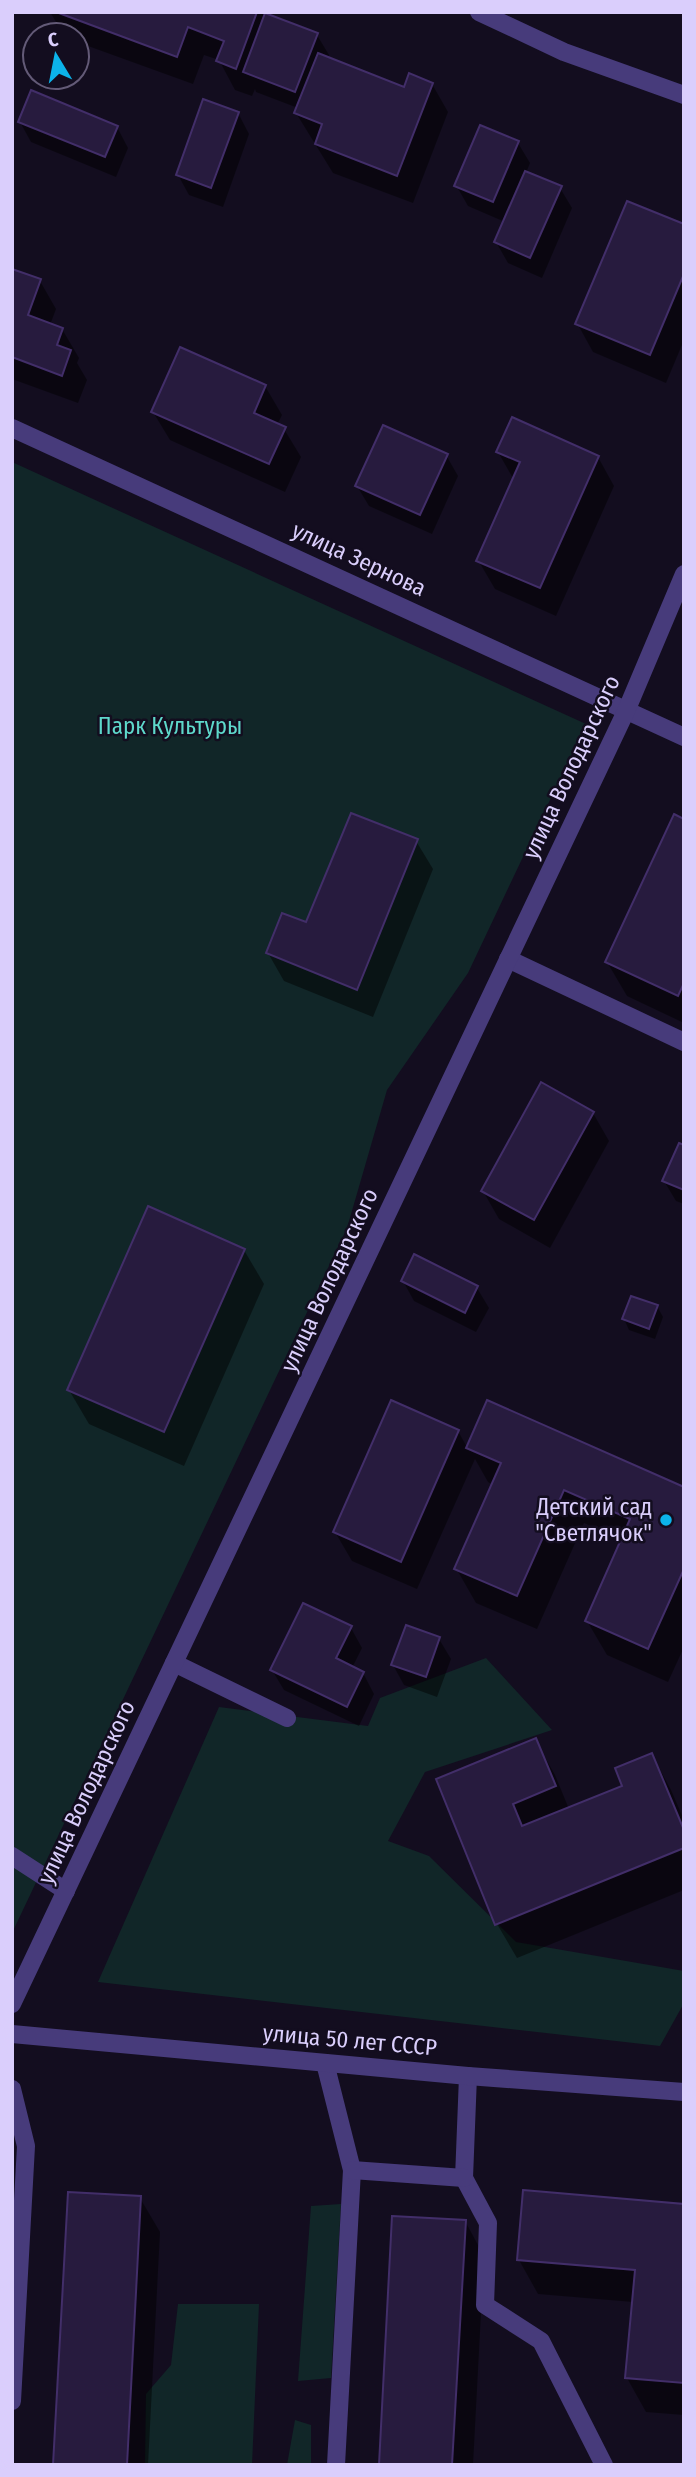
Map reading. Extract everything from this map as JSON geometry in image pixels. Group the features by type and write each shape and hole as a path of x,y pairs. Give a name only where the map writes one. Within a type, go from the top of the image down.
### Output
{"street":[{"path":"479,12 564,52 684,95"},
{"name":"улица Зернова","path":"12,428 684,737"},
{"name":"улица Володарского","path":"12,2004 627,709 684,574"},
{"path":"508,959 684,1042"},
{"path":"174,1663 288,1718"},
{"path":"12,1856 66,1891"},
{"name":"улица 50 лет СССР","path":"12,2034 468,2076 684,2092"},
{"path":"325,2063 352,2170 336,2465"},
{"path":"468,2076 464,2178 488,2222 485,2305 541,2341 604,2465"},
{"path":"12,2089 26,2146 12,2401"},
{"path":"352,2170 464,2178"}],"green space":[{"name":"Парк Культуры","path":"12,462 586,724 468,973 387,1090 347,1228 12,1933"},
{"path":"486,1658 552,1730 425,1772 388,1841 429,1856 516,1942 684,1971 684,2003 660,2046 98,1982 219,1707 368,1726 380,1698"},
{"path":"341,2204 331,2378 298,2381 311,2206"},
{"path":"178,2304 259,2304 252,2465 145,2465 146,2394 171,2365"},
{"path":"295,2420 311,2425 311,2465 287,2465"}],"building":[{"path":"56,12 257,12 236,69 216,61 224,41 188,27 177,57 91,25 91,21 80,21"},
{"path":"265,13 318,33 295,92 243,72"},
{"path":"318,53 404,87 409,73 433,83 397,176 315,144 322,124 294,113"},
{"path":"31,91 33,91 118,126 105,157 18,122"},
{"path":"203,99 239,112 211,188 176,175"},
{"path":"480,125 519,141 493,202 454,186"},
{"path":"525,171 562,186 530,258 494,242"},
{"path":"627,201 684,224 684,274 650,355 575,324"},
{"path":"12,269 41,279 28,315 63,328 57,345 71,350 62,376 12,357"},
{"path":"180,347 266,385 254,413 286,427 269,464 151,412"},
{"path":"512,417 599,456 540,588 476,561 520,462 496,452"},
{"path":"383,425 448,454 420,515 355,486"},
{"path":"351,813 418,839 357,990 266,953 282,913 306,922"},
{"path":"674,814 684,819 684,983 678,996 605,962"},
{"path":"541,1082 594,1112 534,1220 481,1191"},
{"path":"679,1143 684,1145 684,1190 662,1181"},
{"path":"148,1206 245,1249 164,1432 67,1390"},
{"path":"414,1254 478,1286 465,1313 401,1281"},
{"path":"631,1296 658,1305 649,1329 622,1319"},
{"path":"391,1400 459,1430 401,1562 333,1532"},
{"path":"487,1400 684,1487 684,1569 648,1649 585,1621 630,1519 564,1490 517,1596 454,1569 501,1463 466,1448"},
{"path":"303,1603 352,1626 336,1658 364,1672 347,1707 270,1670"},
{"path":"406,1625 440,1637 426,1677 391,1665"},
{"path":"536,1738 556,1786 513,1804 522,1826 622,1786 615,1768 652,1753 684,1830 684,1848 495,1925 436,1779"},
{"path":"523,2190 684,2204 684,2383 625,2378 635,2270 517,2260"},
{"path":"68,2192 141,2196 127,2465 53,2465"},
{"path":"392,2216 466,2220 452,2465 379,2465"}],"place":[{"name":"Детский сад \"Светлячок\"","path":"666,1520"}]}
